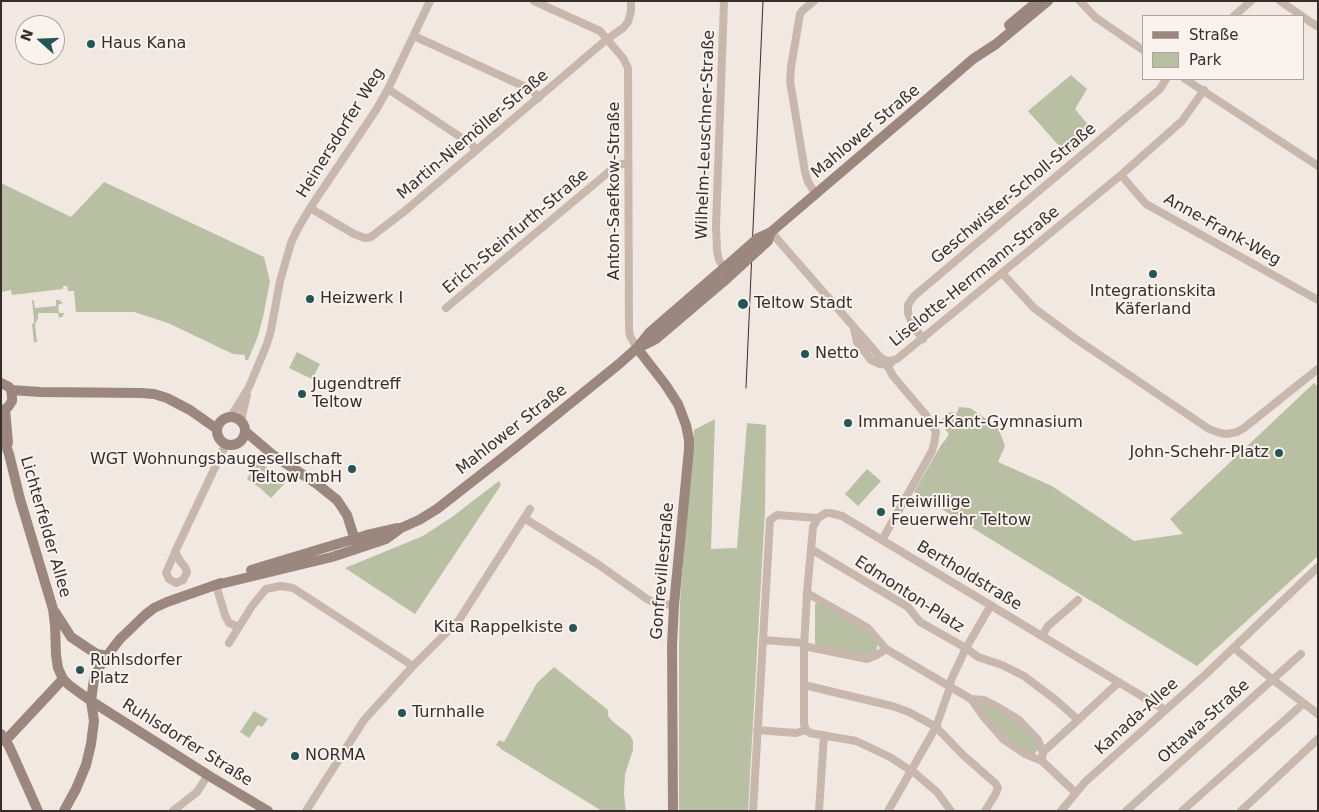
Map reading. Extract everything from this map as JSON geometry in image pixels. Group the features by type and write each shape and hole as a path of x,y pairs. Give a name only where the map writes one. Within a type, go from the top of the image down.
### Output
{"main road":[{"name":"Mahlower Straße","path":"980,54 994,37 1038,1"},
{"name":"Mahlower Straße","path":"64,811 86,765 91,744 94,721 91,701 94,679 106,656 125,634 154,608 250,570 356,544 383,531 401,528 419,520 437,508 516,448 637,348 650,332 758,238 771,232 980,54 996,44 1048,1"},
{"name":"Mahlower Straße","path":"637,348 656,339 723,282 768,241 771,232"},
{"name":"Gonfrevillestraße","path":"637,348 678,404 688,430 689,449 672,645 673,811"},
{"path":"1,383 11,390 154,394 167,398 190,410 244,424 243,437 234,445 226,444 219,438 228,421"},
{"name":"Lichterfelder Allee","path":"9,454 6,407 12,397 11,390"},
{"path":"6,407 40,392"},
{"name":"Lichterfelder Allee","path":"1,432 53,609"},
{"path":"243,437 317,484 337,500 347,515 356,544"},
{"path":"53,609 71,637 98,654 106,656"},
{"path":"53,609 56,625 58,668 69,686 91,701"},
{"path":"38,811 3,740 63,679"},
{"name":"Ruhlsdorfer Straße","path":"91,701 268,811"}],"street":[{"name":"Heinersdorfer Weg","path":"228,421 249,387 260,362 269,337 280,281 291,243 297,230 388,89 430,1"},
{"name":"Anton-Saefkow-Straße","path":"534,1 600,31 628,68 630,336 637,348"},
{"name":"Martin-Niemöller-Straße","path":"310,208 354,234 365,238 372,237 606,40 617,34 628,22 631,1"},
{"name":"Wilhelm-Leuschner-Straße","path":"724,1 716,226 717,251 719,260 724,268"},
{"path":"814,1 800,14 790,81 805,172 808,182 816,194"},
{"path":"1080,1 1095,17 1142,49"},
{"path":"1235,15 1251,1"},
{"path":"1280,1 1301,15"},
{"path":"1304,17 1318,27"},
{"path":"414,36 532,90 539,98"},
{"name":"Geschwister-Scholl-Straße","path":"923,338 913,326 908,313 908,305 914,296 1160,89 1165,80"},
{"path":"1187,80 1318,166"},
{"path":"388,89 471,144 477,150"},
{"name":"Liselotte-Herrmann-Straße","path":"771,232 880,357 890,361 897,359 1121,175 1182,121 1204,90"},
{"name":"Erich-Steinfurth-Straße","path":"446,308 617,165 628,163"},
{"name":"Anne-Frank-Weg","path":"1121,175 1146,204 1318,300"},
{"path":"1002,273 1024,298 1076,339 1209,429 1220,433 1237,432 1244,428 1318,369"},
{"path":"854,328 857,342 876,363 887,365 897,359"},
{"path":"882,540 932,451 936,432 926,415 893,376 887,365"},
{"path":"175,552 226,444"},
{"path":"306,811 364,720 413,666 459,620 530,508"},
{"name":"Bertholdstraße","path":"818,518 830,513 842,516 1165,710"},
{"path":"753,811 770,520 777,515 818,518 813,527 804,645 804,724 806,730 810,733 856,741 890,757 911,770 937,792 952,811"},
{"path":"524,518 599,565 647,599 674,605"},
{"name":"Edmonton-Platz","path":"811,549 908,607 920,622 966,648 978,657 1002,665 1024,676 1078,720"},
{"name":"Kanada-Allee","path":"1061,811 1085,782 1234,648 1318,567"},
{"path":"216,585 229,623 239,627"},
{"path":"229,643 252,606 266,589 281,586 293,588 413,666"},
{"path":"807,593 868,628 886,649 971,699 1004,740 1025,754 1042,756"},
{"path":"1042,636 1048,626 1078,600"},
{"path":"888,811 936,727 951,680 966,648 991,605"},
{"path":"763,640 804,645 867,659 886,649"},
{"path":"1234,648 1318,714"},
{"name":"Ottawa-Straße","path":"1126,811 1301,654"},
{"path":"1042,756 1119,682"},
{"path":"804,685 892,706 909,712 936,727 998,788 986,811"},
{"path":"971,699 984,700 1019,720 1038,740 1042,756 1076,793"},
{"path":"1182,811 1304,704"},
{"path":"757,730 796,733 806,730"},
{"path":"818,811 824,735"},
{"path":"1241,811 1318,739"},
{"path":"173,811 197,792 208,775"}],"green space":[{"path":"1071,75 1087,89 1075,109 1094,132 1068,156 1028,111"},
{"path":"104,182 264,257 270,281 258,336 248,360 245,360 245,355 233,354 168,323 134,312 76,312 74,291 68,291 67,286 63,286 63,289 12,295 11,290 1,292 1,183 71,217"},
{"path":"32,300 34,301 35,308 56,306 56,300 63,303 58,305 59,313 64,313 59,318 58,313 38,313 38,319 35,324 37,342 34,342"},
{"path":"297,352 320,364 312,379 289,368"},
{"path":"1314,383 1318,387 1318,556 1197,666 914,492 949,434 944,428 946,424 942,419 950,412 957,413 959,407 970,408 998,427 1005,446 998,462 1052,486 1134,541 1183,534 1170,519"},
{"path":"715,419 711,549 737,548 747,423 766,425 765,511 748,811 679,811 680,602 690,471 694,430"},
{"path":"257,461 287,481 271,498 247,479"},
{"path":"867,469 881,481 858,506 845,494"},
{"path":"499,481 501,485 415,614 345,568 423,536 452,517"},
{"path":"818,603 867,631 877,644 875,653 863,655 815,645 815,604"},
{"path":"554,667 608,710 608,716 612,721 630,735 633,741 633,750 625,774 624,794 626,811 602,811 496,745 499,740 504,742 537,683"},
{"path":"981,703 1003,713 1020,726 1036,743 1038,750 1034,754 1028,752 1008,739 979,706"},
{"path":"254,711 268,719 262,727 258,725 249,738 240,732"}],"tram line":[{"path":"746,388 763,1"}],"place":[{"name":"Haus Kana","path":"91,44"},
{"name":"Integrationskita Käferland","path":"1153,274"},
{"name":"Heizwerk I","path":"310,299"},
{"name":"Teltow Stadt","path":"743,304"},
{"name":"Netto","path":"805,354"},
{"name":"Jugendtreff Teltow","path":"302,394"},
{"name":"Immanuel-Kant-Gymnasium","path":"848,423"},
{"name":"John-Schehr-Platz","path":"1279,453"},
{"name":"WGT Wohnungsbaugesellschaft Teltow mbH","path":"352,469"},
{"name":"Freiwillige Feuerwehr Teltow","path":"881,512"},
{"name":"Kita Rappelkiste","path":"573,628"},
{"name":"Ruhlsdorfer Platz","path":"80,670"},
{"name":"Turnhalle","path":"402,713"},
{"name":"NORMA","path":"295,756"}]}
